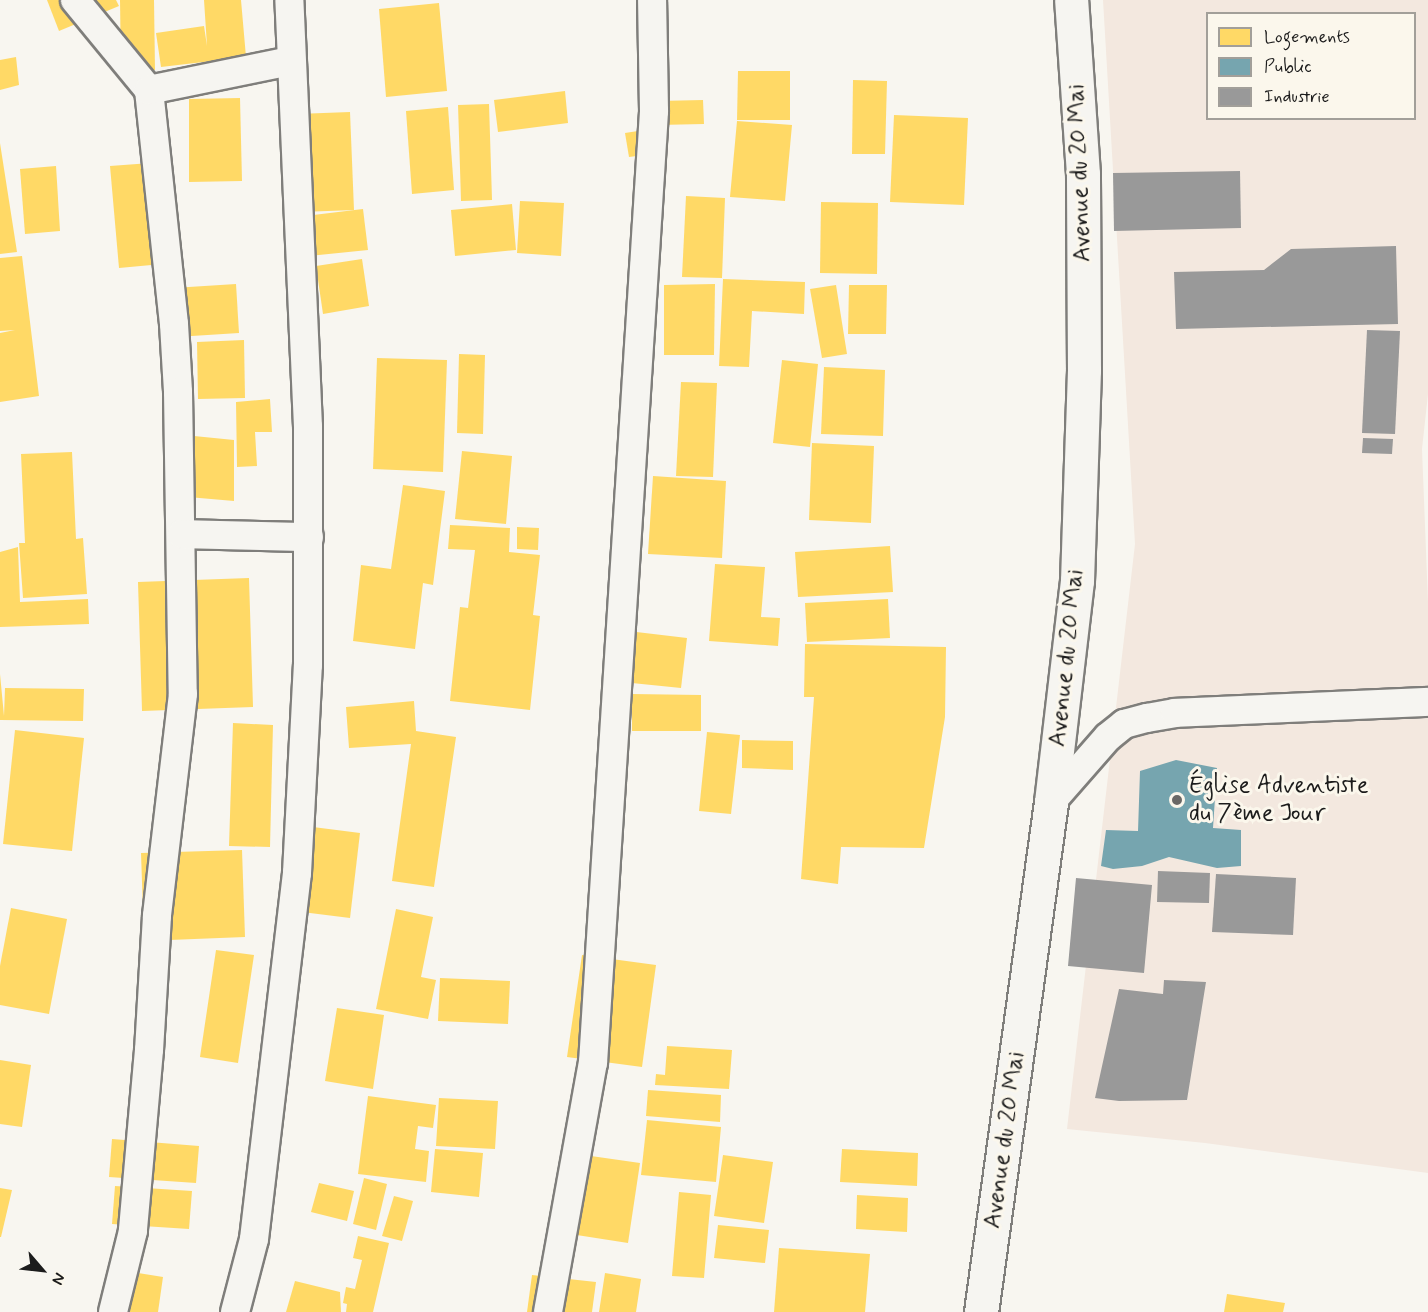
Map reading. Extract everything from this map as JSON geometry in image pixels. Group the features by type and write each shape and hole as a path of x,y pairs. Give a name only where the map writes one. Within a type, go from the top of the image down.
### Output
{"main road":[{"name":"Avenue du 20 Mai","path":"981,1312 1050,802 1077,581 1084,370 1083,174 1071,0"}],"street":[{"path":"75,0 149,90 174,324 182,534 183,694 157,916 149,1050 133,1231 113,1312"},
{"path":"235,1312 254,1239 297,873 308,665 308,427 289,0"},
{"path":"548,1312 593,1063 654,111 652,0"},
{"path":"149,90 290,61"},
{"path":"182,534 309,537"},
{"path":"1050,802 1108,737 1124,724 1175,713 1428,702"}],"shaded area":[{"path":"1103,0 1428,0 1428,394 1422,449 1428,602 1428,1173 1205,1143 1067,1129 1135,544"}],"building: Logements":[{"path":"47,0 116,0 119,6 59,31"},
{"path":"120,0 154,0 155,70 121,70"},
{"path":"204,0 241,0 246,57 161,67 156,33 204,26 207,46"},
{"path":"439,3 447,91 386,97 379,9"},
{"path":"16,57 19,85 0,90 0,60"},
{"path":"738,71 790,71 790,120 737,120"},
{"path":"853,80 887,81 885,154 852,154"},
{"path":"565,91 568,123 498,132 494,100"},
{"path":"240,98 242,181 189,182 189,99"},
{"path":"703,100 704,124 658,125 658,101"},
{"path":"489,104 492,200 461,201 458,105"},
{"path":"448,107 454,190 412,194 406,111"},
{"path":"350,112 354,210 301,212 297,114"},
{"path":"894,115 968,118 964,205 890,202"},
{"path":"737,121 792,125 785,201 730,197"},
{"path":"657,128 660,153 629,157 625,133"},
{"path":"0,143 17,252 0,254"},
{"path":"164,162 173,263 119,268 110,166"},
{"path":"56,166 60,231 25,234 20,169"},
{"path":"686,196 725,198 722,278 682,277"},
{"path":"520,201 564,203 561,256 517,253"},
{"path":"821,202 878,203 877,274 820,273"},
{"path":"512,204 516,250 455,256 451,210"},
{"path":"363,209 368,250 309,256 305,216"},
{"path":"22,256 39,396 0,402 0,333 15,330 0,331 0,258"},
{"path":"362,259 369,306 323,314 316,266"},
{"path":"723,279 805,282 804,314 752,311 749,367 719,366"},
{"path":"236,284 239,333 176,337 173,288"},
{"path":"715,284 714,355 664,355 664,285"},
{"path":"836,285 847,354 822,358 810,289"},
{"path":"849,285 887,285 886,334 848,334"},
{"path":"244,340 245,398 198,399 197,342"},
{"path":"459,354 485,355 483,434 457,433"},
{"path":"377,358 447,360 443,472 373,469"},
{"path":"782,360 818,364 810,447 773,443"},
{"path":"824,367 885,370 883,436 821,434"},
{"path":"681,382 717,383 713,477 676,476"},
{"path":"270,399 272,432 255,432 257,466 237,467 236,402"},
{"path":"194,436 234,440 234,501 188,497"},
{"path":"812,443 874,446 871,523 809,520"},
{"path":"462,451 512,456 506,524 455,519"},
{"path":"72,452 76,539 83,538 87,594 23,598 19,543 25,543 21,454"},
{"path":"653,476 726,481 722,558 648,554"},
{"path":"403,485 445,491 433,585 423,583 415,649 353,641 361,565 391,569"},
{"path":"450,525 510,528 509,552 540,555 533,615 540,616 530,710 450,701 460,607 468,608 475,550 448,549"},
{"path":"517,527 539,528 538,550 517,549"},
{"path":"890,546 893,592 798,597 795,552"},
{"path":"18,547 20,602 88,599 89,624 0,627 0,552"},
{"path":"715,564 765,567 761,617 780,618 778,646 709,641"},
{"path":"249,578 253,707 142,711 138,582"},
{"path":"888,599 890,638 807,642 805,603"},
{"path":"628,631 687,638 681,688 622,682"},
{"path":"805,644 946,647 945,717 924,848 841,847 838,884 801,879 814,697 804,697"},
{"path":"0,674 4,716 5,688 84,689 83,721 0,720"},
{"path":"632,694 701,695 701,731 632,731"},
{"path":"414,701 416,731 456,737 434,887 392,881 411,744 349,748 346,707"},
{"path":"233,723 273,725 270,847 229,846"},
{"path":"15,730 84,738 72,851 3,844"},
{"path":"707,732 740,735 731,814 699,811"},
{"path":"742,740 793,741 793,770 742,768"},
{"path":"313,827 360,833 350,918 302,912"},
{"path":"242,850 245,937 144,941 141,853"},
{"path":"11,908 67,919 49,1014 0,1005 0,966"},
{"path":"396,909 433,917 421,977 436,980 428,1019 376,1009"},
{"path":"216,950 254,955 238,1063 200,1057"},
{"path":"582,955 656,965 642,1067 567,1057"},
{"path":"440,978 510,981 508,1024 438,1021"},
{"path":"337,1008 384,1015 373,1089 325,1081"},
{"path":"667,1046 732,1050 729,1089 655,1085 656,1074 665,1075"},
{"path":"0,1060 31,1065 22,1127 0,1124"},
{"path":"648,1090 721,1095 720,1122 646,1116"},
{"path":"368,1096 436,1105 433,1128 418,1126 415,1149 429,1151 426,1182 358,1174"},
{"path":"439,1098 498,1101 495,1149 436,1146"},
{"path":"647,1120 721,1127 716,1182 641,1175"},
{"path":"112,1139 199,1146 196,1183 109,1177"},
{"path":"435,1149 483,1153 479,1197 431,1192"},
{"path":"842,1149 918,1153 917,1186 840,1182"},
{"path":"563,1152 640,1163 628,1243 551,1231"},
{"path":"723,1155 773,1162 764,1223 714,1216"},
{"path":"364,1178 387,1184 376,1230 353,1224"},
{"path":"319,1183 354,1191 347,1221 311,1212"},
{"path":"115,1186 192,1191 189,1229 112,1224"},
{"path":"0,1188 12,1190 1,1237 0,1237"},
{"path":"679,1192 711,1195 704,1278 672,1276"},
{"path":"857,1195 908,1198 907,1232 856,1229"},
{"path":"394,1196 413,1201 402,1241 382,1236"},
{"path":"718,1225 769,1230 765,1263 714,1258"},
{"path":"358,1236 389,1243 373,1312 346,1312 347,1304 343,1303 346,1287 355,1289 362,1260 353,1258"},
{"path":"779,1248 870,1254 865,1312 774,1312"},
{"path":"132,1272 163,1277 158,1312 126,1312"},
{"path":"605,1273 641,1279 636,1312 599,1312"},
{"path":"532,1275 596,1282 592,1312 527,1312"},
{"path":"295,1281 340,1292 341,1312 286,1312"},
{"path":"1227,1294 1285,1303 1283,1312 1224,1312"}],"building: Public":[{"name":"Église Adventiste du 7ème Jour","path":"1176,760 1217,768 1213,828 1241,830 1241,866 1217,868 1169,857 1142,866 1113,869 1101,866 1106,830 1138,831 1140,771"}],"building: Industrie":[{"path":"1240,171 1241,228 1114,231 1113,173"},
{"path":"1396,246 1398,324 1176,329 1174,272 1264,270 1291,249"},
{"path":"1367,330 1400,331 1395,434 1362,433"},
{"path":"1363,438 1393,439 1392,454 1362,453"},
{"path":"1158,871 1210,873 1209,903 1157,902"},
{"path":"1216,874 1296,878 1293,935 1212,932"},
{"path":"1076,878 1152,885 1144,973 1068,966"},
{"path":"1164,980 1206,982 1187,1100 1119,1101 1095,1098 1119,989 1163,994"}],"place":[{"name":"Église Adventiste du 7ème Jour","path":"1177,800"}]}
